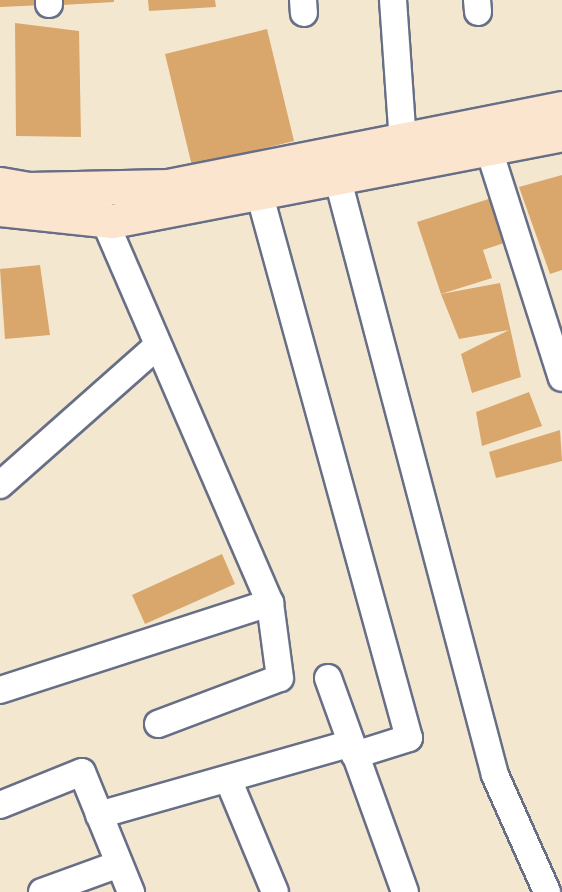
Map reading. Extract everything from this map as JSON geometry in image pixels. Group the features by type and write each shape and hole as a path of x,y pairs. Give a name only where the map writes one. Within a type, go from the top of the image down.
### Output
{"street":[{"path":"393,0 403,142"},
{"path":"0,209 102,220 260,196 338,180 485,137 562,108"},
{"path":"0,184 93,187 168,186 403,142 562,134"},
{"path":"485,137 562,378"},
{"path":"338,180 495,775 547,892 562,884"},
{"path":"93,187 102,220 270,603 280,678 158,724"},
{"path":"99,815 228,779 410,738 260,196"},
{"path":"0,485 157,346"},
{"path":"0,690 270,603"},
{"path":"328,678 405,892"},
{"path":"0,806 82,772 131,892"},
{"path":"228,779 275,892"},
{"path":"42,892 119,864"}],"building":[{"path":"0,0 44,0 44,5 0,7"},
{"path":"62,0 114,0 114,2 62,5"},
{"path":"148,0 215,0 216,7 149,11"},
{"path":"15,23 79,31 81,137 16,136"},
{"path":"267,29 294,141 192,166 165,54"},
{"path":"562,175 562,270 550,274 519,187"},
{"path":"501,195 516,239 483,250 492,278 441,294 417,222"},
{"path":"40,265 50,335 5,339 0,269"},
{"path":"500,283 521,377 472,393 461,354 509,330 459,339 441,294"},
{"path":"529,392 542,426 482,446 476,412"},
{"path":"560,430 562,461 496,478 489,452"},
{"path":"222,554 235,584 145,624 132,595"}]}
